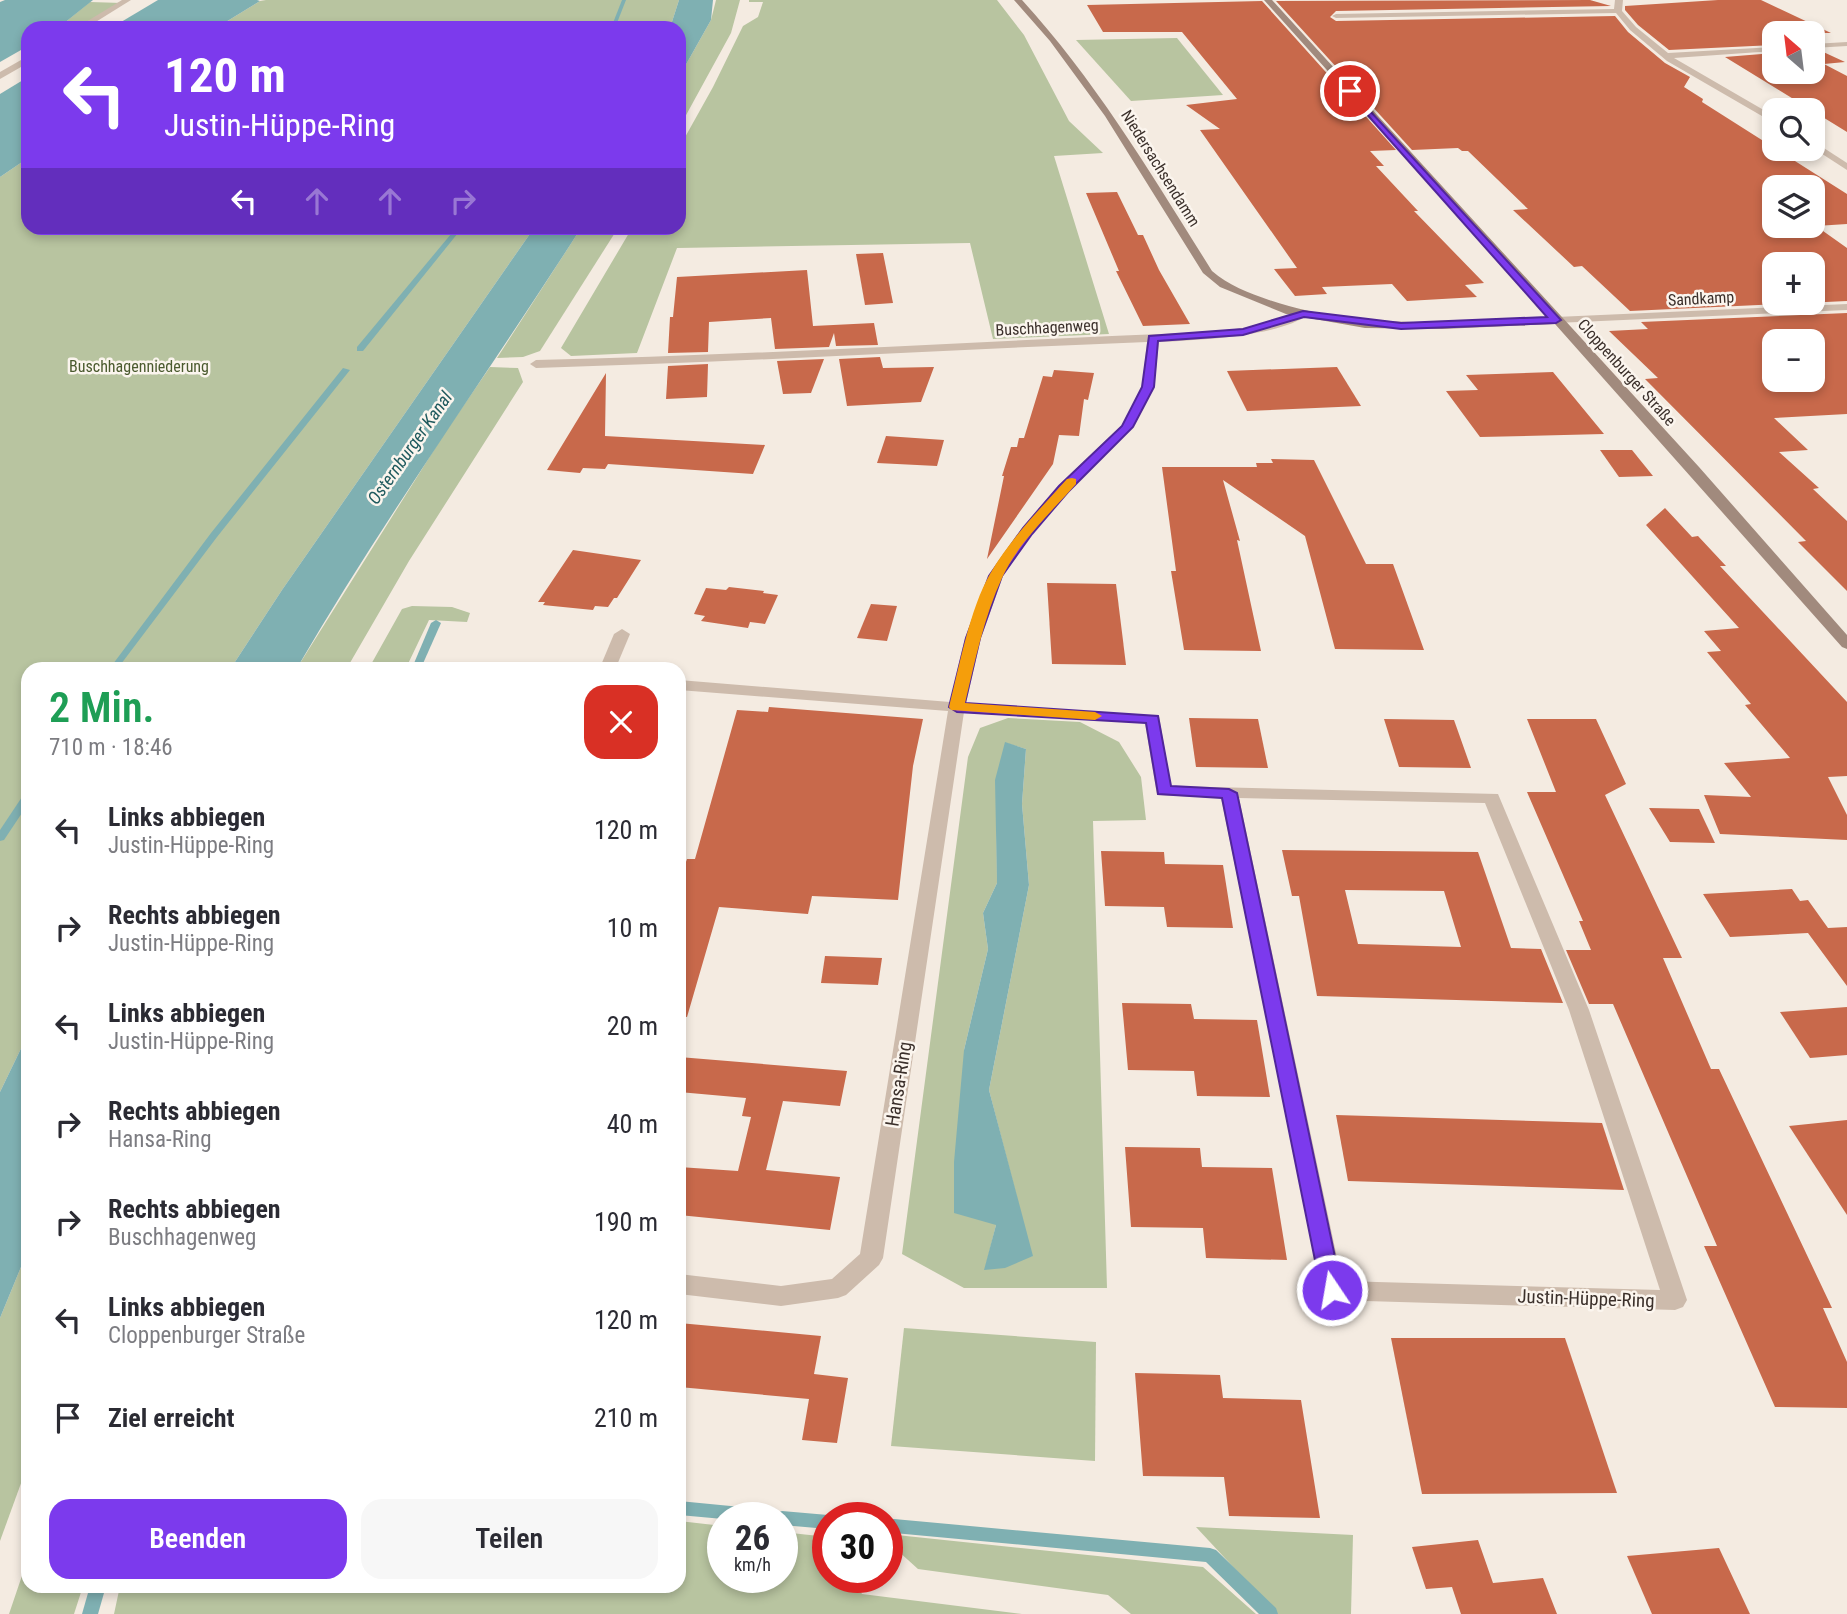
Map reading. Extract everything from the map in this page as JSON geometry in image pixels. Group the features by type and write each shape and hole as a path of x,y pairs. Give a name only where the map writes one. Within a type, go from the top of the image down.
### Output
{"main road":[{"name":"Niedersachsendamm","path":"1018,0 1053,39 1110,115 1208,273 1216,281 1247,296 1303,314"},
{"name":"Cloppenburger Straße","path":"1268,0 1694,470 1847,644"},
{"name":"Buschhagenweg","path":"1303,314 1401,326 1556,320"}],"street":[{"path":"92,21 127,0"},
{"path":"1619,0 1618,11 1643,39 1762,113"},
{"path":"1336,16 1618,11"},
{"path":"1825,45 1847,44"},
{"path":"1667,56 1762,50"},
{"path":"0,76 21,64"},
{"path":"1825,152 1847,167"},
{"name":"Sandkamp","path":"1556,320 1847,307"},
{"name":"Buschhagenweg","path":"536,364 735,359 832,351 1153,338 1243,332 1289,321 1303,314"},
{"name":"Hansa-Ring","path":"686,1285 781,1296 838,1288 871,1258 957,707 973,638 996,576 1027,531 1063,489 1127,427 1148,387 1153,338"},
{"path":"607,662 622,634"},
{"path":"686,686 957,707"},
{"name":"Justin-Hüppe-Ring","path":"957,707 1153,719 1163,791 1492,798 1579,1010 1675,1300 1332,1290 1229,793"}],"green space":[{"path":"679,0 672,21 227,21 260,1"},
{"path":"716,0 740,0 731,33 686,115 686,65 711,20"},
{"path":"997,0 1024,35 1069,121 1103,153 1054,156 1109,334 993,339 970,243 677,248 637,353 571,356 561,348 628,235 686,235 686,135 743,26 758,17 763,2 749,2"},
{"path":"90,2 122,3 92,21 67,21"},
{"path":"1177,38 1223,95 1131,101 1076,40"},
{"name":"Buschhagenniederung","path":"21,163 21,235 529,235 235,662 21,662 21,1048 0,1092 0,177"},
{"path":"576,235 614,235 540,351 523,357 497,358"},
{"path":"490,367 518,368 523,382 409,561 350,662 301,662 444,434"},
{"path":"412,606 452,607 470,613 467,622 429,620 409,662 372,662 402,609"},
{"path":"1008,718 1080,722 1119,742 1141,777 1146,820 1093,821 1107,1288 964,1288 902,1254 968,757 980,728","holes":["1006,743 1026,749 1022,804 1029,885 989,1090 1032,1256 985,1269 996,1225 964,1050 988,949 983,913 997,883 996,780"]},
{"path":"21,1267 21,1483 0,1541 0,1318"},
{"path":"904,1328 1096,1342 1095,1461 891,1446"},
{"path":"686,1522 707,1524 707,1593 798,1593 798,1534 812,1535 812,1593 861,1593 1022,1614 114,1614 118,1593 686,1593"},
{"path":"1196,1527 1353,1535 1351,1614 1277,1614"},
{"path":"903,1536 1203,1567 1256,1614 1131,1614 1108,1595 918,1569 903,1555"},
{"path":"21,1579 21,1593 81,1593 74,1614 9,1614"}],"water":[{"path":"93,0 67,21 21,21 21,50 0,62 0,2"},
{"path":"158,0 260,1 227,21 123,21"},
{"path":"679,0 713,0 711,20 686,65 686,21 672,21"},
{"path":"21,81 21,163 0,177 0,94"},
{"name":"Osternburger Kanal","path":"529,235 576,235 401,501 301,662 235,662"},
{"path":"1005,742 1026,749 1022,804 1029,885 989,1090 1033,1256 1005,1268 984,1270 996,1225 954,1213 954,1162 964,1050 988,949 983,913 997,883 995,780"},
{"path":"21,1048 21,1267 0,1318 0,1092"}],"building":[{"path":"1590,0 1611,6 1336,11 1330,17 1336,21 1615,16 1628,32 1665,63 1690,77 1684,87 1703,99 1702,102 1762,140 1762,161 1795,161 1817,175 1762,175 1762,238 1825,238 1825,232 1847,248 1847,301 1825,302 1825,252 1762,252 1762,305 1630,311 1582,266 1574,267 1513,210 1528,209 1468,151 1458,148 1412,150 1276,1"},
{"path":"1761,0 1806,21 1762,21 1762,46 1669,50 1638,25 1625,10 1625,6"},
{"path":"1262,1 1396,150 1370,151 1384,166 1376,166 1418,211 1414,211 1484,283 1465,285 1477,297 1407,301 1392,284 1322,287 1327,294 1295,296 1274,269 1297,268 1200,130 1220,129 1186,105 1237,99 1182,32 1103,32 1087,5"},
{"path":"1825,53 1845,62 1825,64"},
{"path":"1762,54 1762,80 1725,57"},
{"path":"1825,65 1847,76 1847,132 1825,118 1825,98 1792,98 1769,84 1825,84"},
{"path":"1825,180 1847,194 1847,224 1825,225"},
{"path":"1117,192 1138,235 1143,235 1159,270 1190,324 1143,326 1116,271 1119,271 1086,193"},
{"path":"883,253 893,303 865,305 856,254"},
{"path":"807,270 813,326 874,323 878,345 836,346 834,333 829,347 775,349 771,318 709,322 708,352 668,353 670,317 673,317 677,277"},
{"path":"1847,313 1847,414 1774,418 1808,450 1779,452 1819,488 1813,489 1847,521 1847,591 1798,542 1806,541 1645,379 1658,378 1609,331 1648,329 1641,322"},
{"path":"880,357 883,368 934,367 921,402 847,406 839,359"},
{"path":"824,359 811,393 783,394 777,361"},
{"path":"708,364 707,397 666,399 668,366"},
{"path":"1337,367 1361,406 1247,411 1227,371"},
{"path":"1054,370 1094,373 1088,400 1084,399 1079,436 1059,435 1053,464 987,559 1002,476 1011,447 1017,447 1019,438 1024,438 1043,376 1052,377"},
{"path":"1553,372 1604,434 1480,437 1446,391 1478,390 1466,375"},
{"path":"606,373 605,436 765,445 753,474 608,464 605,469 583,468 580,473 547,470"},
{"path":"886,436 944,440 937,466 877,463"},
{"path":"1600,450 1632,450 1653,476 1619,477"},
{"path":"1271,459 1314,460 1366,564 1393,564 1424,650 1335,649 1305,536 1223,480 1240,541 1237,540 1261,651 1184,650 1171,571 1176,571 1162,467 1257,467 1256,463 1273,463"},
{"path":"1665,508 1692,537 1698,536 1726,566 1720,566 1847,702 1847,776 1828,777 1847,815 1847,840 1720,834 1704,795 1751,797 1724,763 1790,758 1745,705 1751,704 1707,652 1721,651 1704,631 1739,628 1646,525"},
{"path":"573,550 641,560 617,598 614,598 608,607 595,606 593,610 543,605 545,602 538,602"},
{"path":"1047,583 1116,584 1126,665 1052,664"},
{"path":"729,587 778,595 765,624 750,622 748,628 701,621 705,616 694,614 706,588 726,590"},
{"path":"871,604 897,606 887,641 857,638"},
{"path":"769,707 923,719 913,766 898,900 812,896 808,914 719,907 686,1017 686,862 687,859 695,859 737,710 768,712"},
{"path":"1189,718 1258,719 1268,768 1196,767"},
{"path":"1384,719 1454,720 1471,768 1399,767"},
{"path":"1527,719 1596,719 1626,784 1605,795 1682,958 1663,958 1711,1069 1719,1069 1832,1308 1823,1308 1847,1362 1847,1408 1775,1407 1704,1246 1717,1246 1613,1004 1589,1004 1566,950 1591,950 1579,921 1583,921 1527,792 1556,792"},
{"path":"1649,808 1699,809 1715,843 1670,842"},
{"path":"1282,850 1478,852 1511,948 1541,949 1563,1003 1317,996 1299,896 1292,896","holes":["1345,890 1444,891 1461,947 1358,944"]},
{"path":"1101,851 1164,852 1165,864 1223,865 1233,928 1167,927 1164,907 1105,906"},
{"path":"1792,889 1800,901 1808,900 1828,928 1847,927 1847,986 1808,933 1730,937 1703,894"},
{"path":"825,956 882,958 878,985 821,983"},
{"path":"1122,1003 1191,1004 1194,1019 1257,1020 1270,1097 1197,1096 1194,1071 1128,1070"},
{"path":"1847,1007 1847,1055 1810,1058 1780,1012"},
{"path":"686,1058 847,1071 840,1106 783,1101 766,1170 840,1177 830,1230 686,1216 686,1167 738,1171 751,1117 742,1116 746,1098 686,1093"},
{"path":"1336,1115 1602,1123 1624,1190 1348,1181"},
{"path":"1847,1120 1847,1215 1789,1126"},
{"path":"1125,1147 1200,1148 1202,1167 1272,1168 1287,1260 1206,1258 1203,1228 1131,1227"},
{"path":"686,1324 821,1336 814,1374 848,1378 837,1443 802,1440 809,1399 686,1388"},
{"path":"1391,1338 1565,1338 1617,1493 1422,1494"},
{"path":"1135,1373 1220,1375 1223,1398 1301,1400 1320,1518 1229,1516 1224,1477 1143,1476"},
{"path":"1478,1540 1493,1583 1543,1578 1557,1614 1461,1614 1452,1587 1426,1589 1412,1547"},
{"path":"1719,1548 1750,1614 1652,1614 1627,1556"}],"waterway":[{"path":"616,21 624,0"},
{"path":"360,349 453,235"},
{"path":"119,662 214,535 346,370"},
{"path":"419,662 436,623"},
{"path":"0,838 21,806"},
{"path":"686,1509 707,1511"},
{"path":"798,1519 812,1521"},
{"path":"903,1527 1210,1555 1270,1614"},
{"path":"90,1614 96,1593"}],"slow traffic":[{"path":"1072,481 1027,531 996,576 973,638 957,707 1095,716"}],"route":[{"path":"1332,1290 1229,793 1163,791 1153,719 957,707 973,638 996,576 1027,531 1063,489 1127,427 1148,387 1153,338 1243,332 1289,321 1303,314 1332,320 1401,326 1556,320 1350,91"}]}
